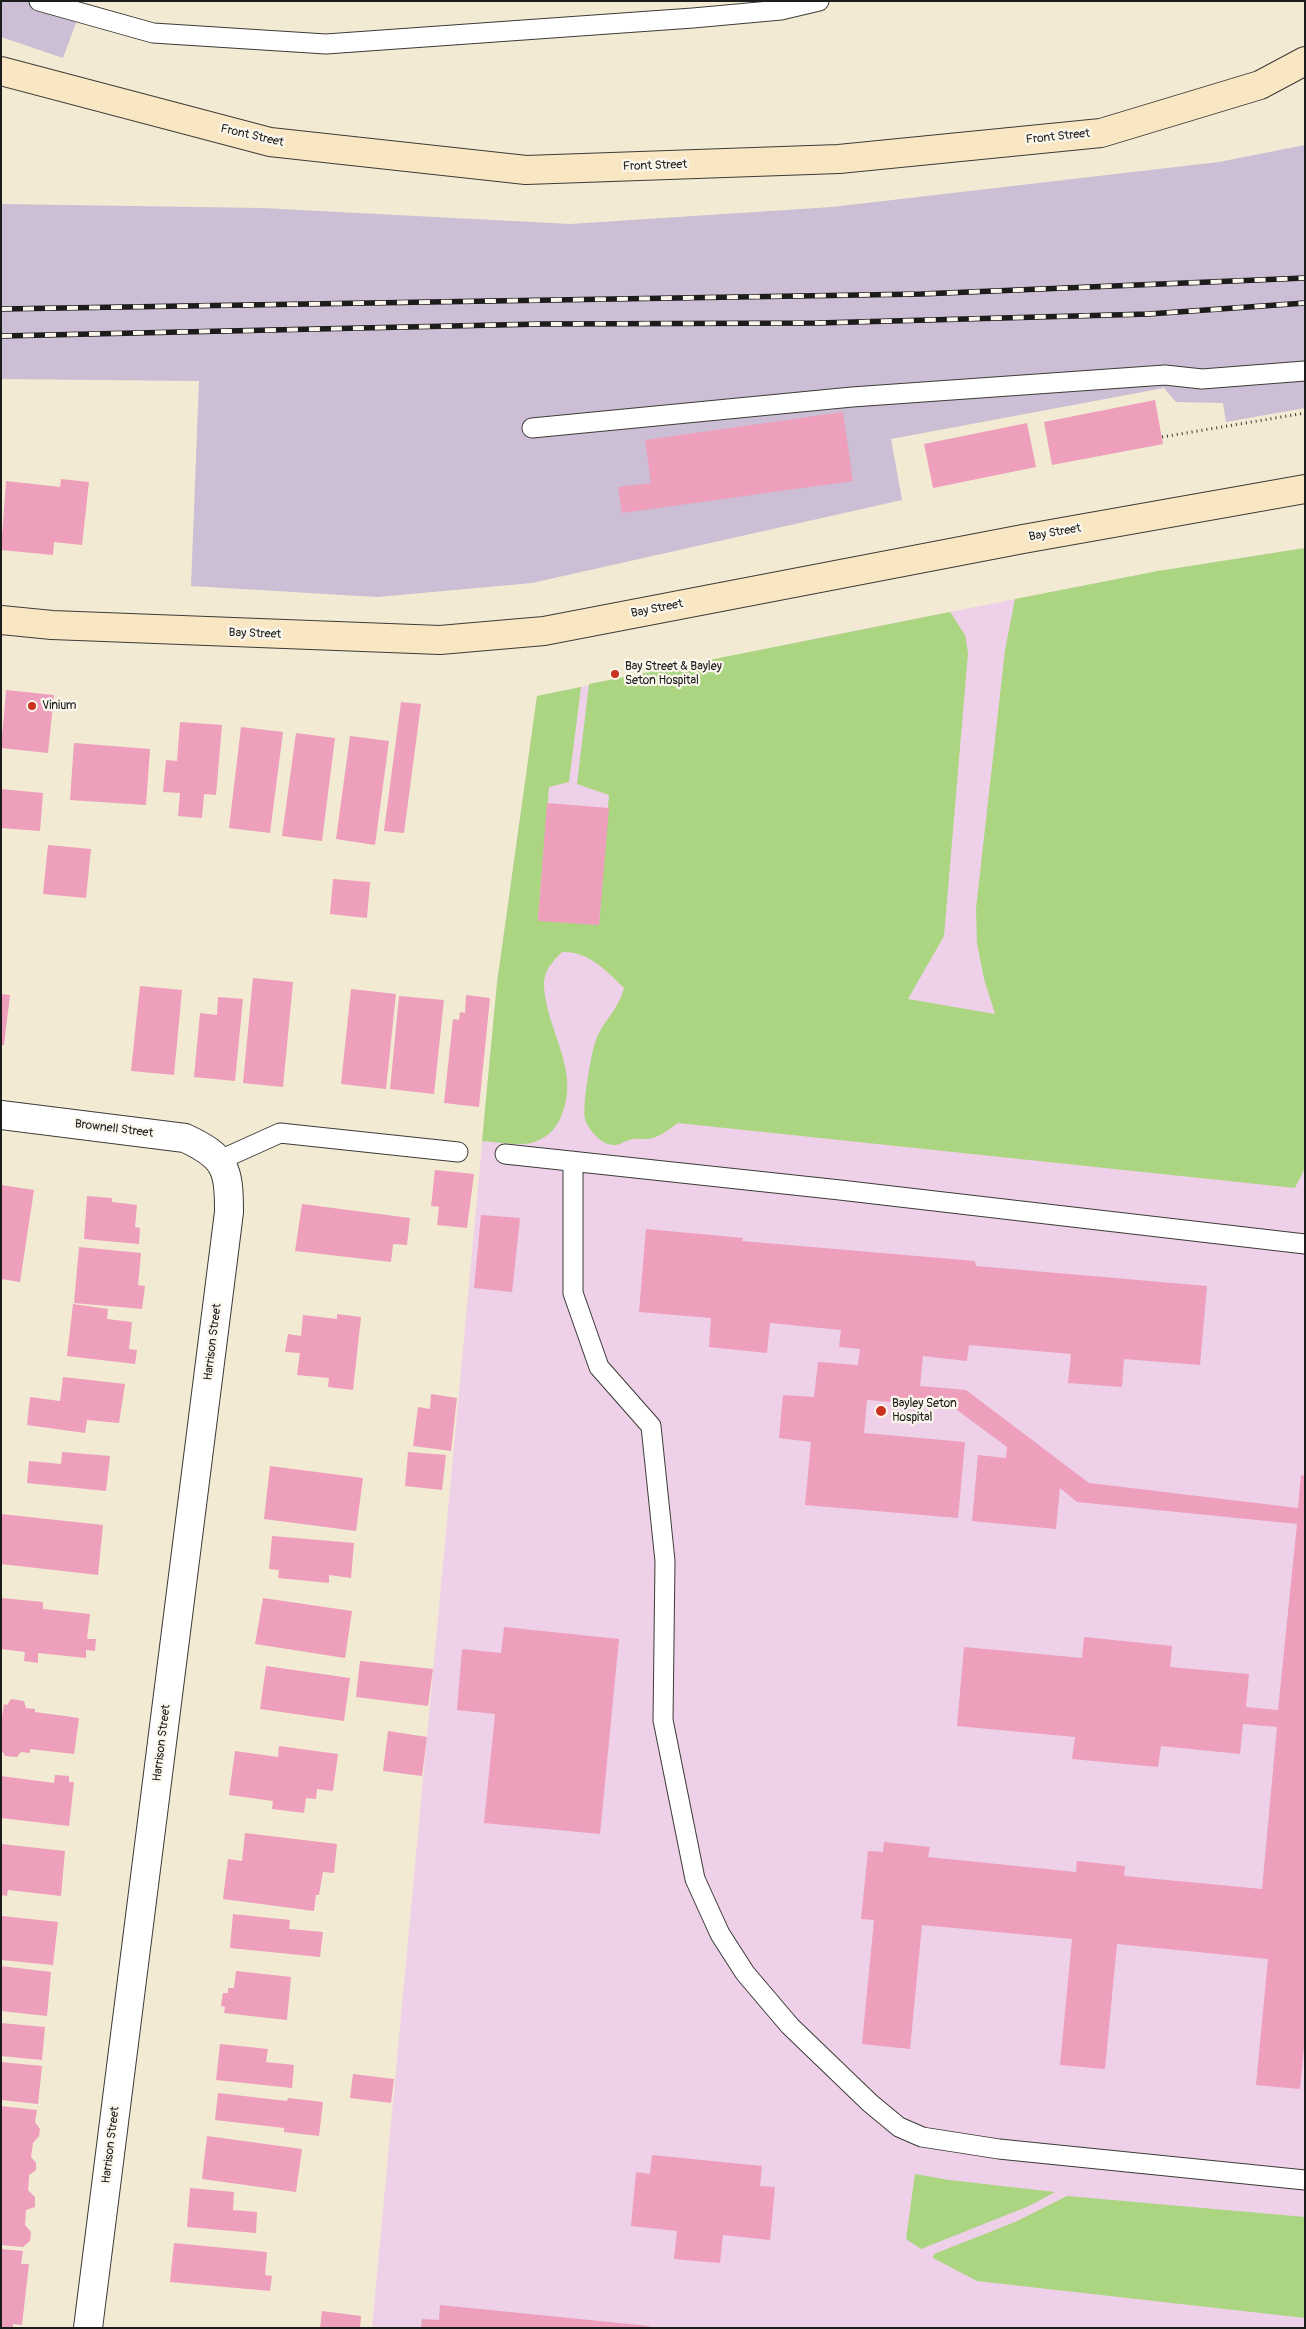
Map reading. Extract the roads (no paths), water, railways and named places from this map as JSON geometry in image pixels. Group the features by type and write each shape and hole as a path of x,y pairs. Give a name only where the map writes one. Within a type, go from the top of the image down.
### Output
{"street":[{"name":"Front Street","path":"1,71 270,142 526,170 839,159 1101,133 1260,84 1305,62"},
{"name":"Bay Street","path":"1,620 52,625 440,640 544,631 1023,539 1305,489"},
{"name":"Brownell Street","path":"1,1115 185,1138 205,1147 220,1160"},
{"name":"Harrison Street","path":"88,2328 229,1212 229,1182 220,1160"}],"lane":[{"path":"39,1 153,33 326,44 693,18 781,10 819,1"},
{"path":"532,428 852,397 1165,375 1202,379 1305,370"},
{"path":"220,1160 280,1132 458,1152"},
{"path":"505,1154 1305,1244"},
{"path":"573,1162 573,1293 599,1367 651,1426 665,1561 663,1720 695,1879 720,1934 744,1973 790,2026 870,2103 899,2127 922,2137 999,2149 1305,2180"}],"railway":[{"path":"1,309 921,294 1305,278"},
{"path":"1,336 542,324 818,323 1149,314 1305,303"}],"place":[{"name":"Bay Street & Bayley Seton Hospital","path":"615,674"},
{"name":"Vinium","path":"32,706"},
{"name":"Bayley Seton Hospital","path":"881,1411"}]}
